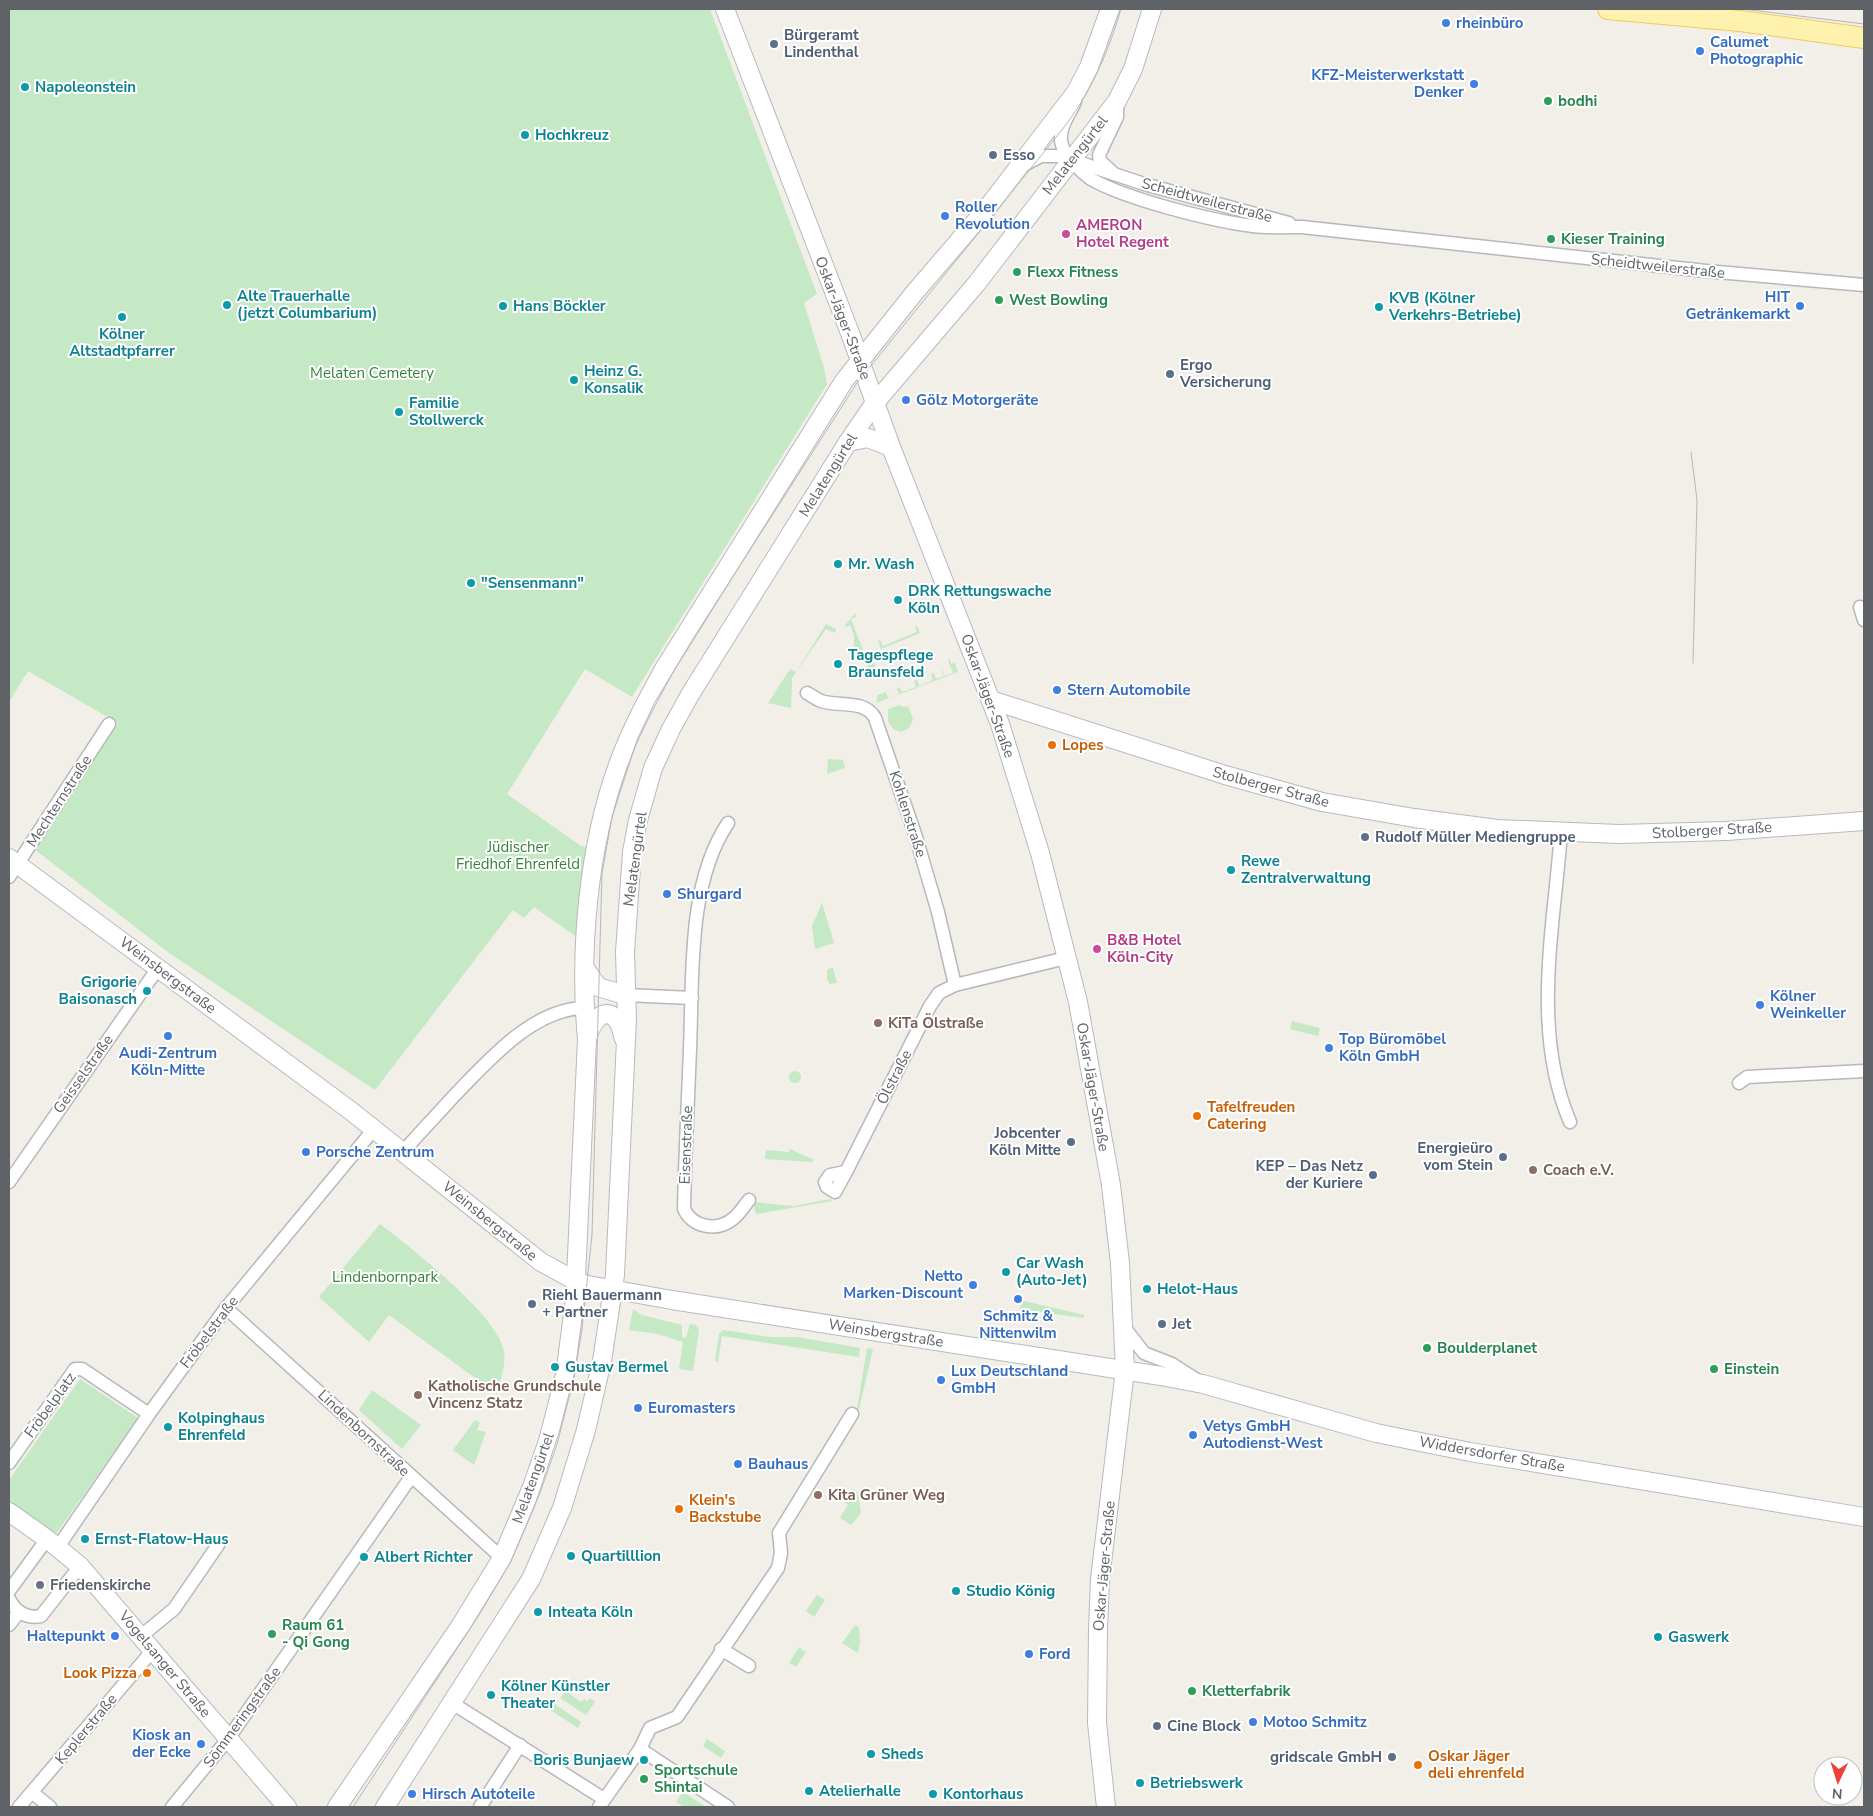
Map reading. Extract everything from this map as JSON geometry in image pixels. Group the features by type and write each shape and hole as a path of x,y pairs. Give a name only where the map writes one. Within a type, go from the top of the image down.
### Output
{"main road":[{"name":"Oskar-Jäger-Straße","path":"725,9 890,447 991,700 1028,812 1078,1002 1110,1179 1120,1263 1125,1370 1100,1580 1097,1723 1106,1807"},
{"name":"Melatengürtel","path":"337,1807 461,1625 502,1558 532,1488 548,1441 568,1355 576,1281 587,1039 584,1008 591,885 604,811 618,765 639,715 664,669 844,381 988,207 1076,92 1089,68 1110,9"},
{"name":"Melatengürtel","path":"385,1807 531,1579 560,1513 591,1411 602,1361 613,1291 625,1042 624,972 629,875 638,820 654,768 670,729 848,442 874,404 976,283 1117,101 1133,69 1152,9"},
{"path":"1608,9 1740,15 1864,38"},
{"path":"848,442 868,438 890,447"},
{"name":"Stolberger Straße","path":"991,700 1218,773 1322,802 1497,830 1618,834 1716,831 1864,821"},
{"name":"Weinsbergstraße","path":"12,866 158,968 374,1129 515,1243 541,1262 576,1281 613,1291 1125,1370"},
{"path":"586,970 598,987 625,995"},
{"name":"Melatengürtel","path":"587,1039 593,1022 608,1014 618,1021 625,1042"},
{"name":"Widdersdorfer Straße","path":"1125,1370 1204,1384 1376,1433 1470,1452 1864,1517"},
{"name":"Vogelsanger Straße","path":"9,1512 80,1566 287,1807"}],"street":[{"name":"Scheidtweilerstraße","path":"1076,92 1075,102 1064,125 1061,140 1062,147 1085,174"},
{"path":"1112,172 1100,161 1099,155 1117,117 1117,101"},
{"name":"Scheidtweilerstraße","path":"1020,167 1048,155 1072,159 1144,184 1302,227"},
{"name":"Scheidtweilerstraße","path":"1059,175 1072,172 1085,174 1120,191 1208,217 1251,226 1302,227 1706,271 1864,285"},
{"name":"Kohlenstraße","path":"807,693 822,701 859,706 873,713 918,842 955,985"},
{"name":"Mechternstraße","path":"12,866 109,724"},
{"name":"Eisenstraße","path":"728,822 715,844 703,883 698,917 692,998 684,1209 687,1216 698,1225 718,1226 733,1219 748,1200"},
{"path":"1561,832 1547,1000 1548,1033 1562,1101 1570,1122"},
{"name":"Ölstraße","path":"846,1172 930,1006 940,993 955,985 1066,958"},
{"name":"Geisselstraße","path":"10,1179 158,968"},
{"path":"625,995 692,998"},
{"path":"404,1152 494,1054 521,1033 544,1019 569,1008 584,1008"},
{"path":"1739,1083 1747,1077 1864,1071"},
{"name":"Fröbelstraße","path":"9,1592 52,1543 226,1308 374,1129"},
{"name":"Lindenbornstraße","path":"226,1308 349,1417 411,1477 502,1558"},
{"path":"1123,1326 1144,1353 1172,1364 1204,1384"},
{"name":"Fröbelplatz","path":"9,1463 75,1369 82,1369 149,1414"},
{"path":"452,1703 520,1745 601,1803 640,1749 650,1728 677,1717 721,1649 778,1568 781,1553 779,1533 852,1414"},
{"name":"Sömmeringstraße","path":"172,1807 228,1739 411,1477"},
{"path":"141,1636 174,1608 218,1545"},
{"path":"9,1599 19,1612 25,1616 41,1616 80,1566"},
{"path":"9,1625 19,1612"},
{"path":"721,1649 749,1666"},
{"name":"Keplerstraße","path":"19,1807 153,1650"},
{"path":"480,1807 520,1745"},
{"path":"640,1749 728,1807"},
{"path":"32,1793 50,1807"}],"green space":[{"name":"Melaten Cemetery","path":"9,9 710,9 817,294 804,303 827,384 632,697 585,669 507,794 581,846 586,847 580,890 578,938 534,907 524,918 513,910 375,1090 169,953 34,849 118,723 28,671 9,702"},
{"path":"855,613 856,617 851,619 866,658 872,657 877,670 871,672 862,651 854,651 854,635 850,625 844,627"},
{"path":"826,624 836,629 835,633 826,629 792,678 791,708 768,703 790,669 796,672"},
{"path":"915,626 917,626 920,633 881,649 878,641 880,640 883,646 917,632"},
{"path":"950,659 951,664 955,663 958,672 876,703 878,695 886,692 888,698 899,694 897,688 899,687 902,692 916,687 914,681 917,680 919,686 933,680 931,674 934,673 936,679 944,676 939,663 945,676 953,673 948,660"},
{"path":"900,705 903,707 908,706 913,719 909,728 901,732 893,729 888,721 888,709"},
{"path":"828,759 843,760 845,768 827,774"},
{"path":"822,903 834,943 815,949 812,926"},
{"path":"833,968 837,983 830,984 827,979 827,969"},
{"path":"1292,1021 1320,1028 1318,1036 1290,1029"},
{"path":"793,1071 797,1071 801,1077 797,1083 793,1083 789,1079 789,1075"},
{"path":"790,1149 814,1160 812,1162 765,1159 766,1150 789,1152"},
{"path":"831,1199 832,1201 756,1214 753,1202 794,1206"},
{"name":"Lindenbornpark","path":"380,1224 431,1265 487,1320 498,1337 504,1352 503,1368 497,1394 389,1315 369,1342 319,1297"},
{"path":"1024,1301 1084,1315 1084,1318 1019,1309"},
{"path":"633,1309 642,1315 682,1325 682,1337 686,1338 690,1324 696,1325 699,1330 693,1371 679,1369 683,1342 658,1334 629,1330"},
{"path":"723,1330 770,1337 797,1337 860,1348 859,1357 722,1336 718,1362 715,1361 719,1334"},
{"path":"867,1348 873,1349 857,1418 856,1415"},
{"path":"80,1379 138,1418 56,1534 9,1501 9,1480"},
{"path":"372,1390 421,1425 402,1449 359,1410"},
{"path":"475,1420 480,1422 477,1430 486,1432 474,1465 453,1450"},
{"path":"853,1489 858,1493 861,1513 851,1525 840,1518 848,1505 844,1502"},
{"path":"817,1595 825,1600 814,1617 806,1611"},
{"path":"855,1625 859,1628 860,1642 858,1653 842,1643"},
{"path":"799,1647 806,1652 796,1667 789,1663"},
{"path":"566,1691 581,1702 584,1699 587,1701 590,1698 595,1702 586,1715 560,1698"},
{"path":"547,1699 581,1722 578,1728 543,1705"},
{"path":"707,1739 725,1751 721,1758 703,1746"},
{"path":"683,1792 706,1807 684,1807 676,1802"}],"tram line":[{"path":"353,1807 479,1615 510,1563 534,1508 559,1433 575,1371 582,1329 592,1235 602,873 612,817 637,740 655,702 696,634 857,383 1061,131 1081,103 1104,57 1121,9"},
{"path":"1743,9 1864,24"},
{"path":"1691,452 1697,500 1693,663"}],"place":[{"name":"rheinbüro","path":"1446,23"},
{"name":"Bürgeramt Lindenthal","path":"774,44"},
{"name":"Calumet Photographic","path":"1700,51"},
{"name":"KFZ-Meisterwerkstatt Denker","path":"1474,84"},
{"name":"Napoleonstein","path":"25,87"},
{"name":"bodhi","path":"1548,101"},
{"name":"Hochkreuz","path":"525,135"},
{"name":"Esso","path":"993,155"},
{"name":"Roller Revolution","path":"945,216"},
{"name":"AMERON Hotel Regent","path":"1066,234"},
{"name":"Kieser Training","path":"1551,239"},
{"name":"Flexx Fitness","path":"1017,272"},
{"name":"West Bowling","path":"999,300"},
{"name":"Alte Trauerhalle (jetzt Columbarium)","path":"227,305"},
{"name":"Hans Böckler","path":"503,306"},
{"name":"HIT Getränkemarkt","path":"1800,306"},
{"name":"KVB (Kölner Verkehrs-Betriebe)","path":"1379,307"},
{"name":"Kölner Altstadtpfarrer","path":"122,317"},
{"name":"Ergo Versicherung","path":"1170,374"},
{"name":"Heinz G. Konsalik","path":"574,380"},
{"name":"Gölz Motorgeräte","path":"906,400"},
{"name":"Familie Stollwerck","path":"399,412"},
{"name":"Mr. Wash","path":"838,564"},
{"name":"\"Sensenmann\"","path":"471,583"},
{"name":"DRK Rettungswache Köln","path":"898,600"},
{"name":"Tagespflege Braunsfeld","path":"838,664"},
{"name":"Stern Automobile","path":"1057,690"},
{"name":"Lopes","path":"1052,745"},
{"name":"Rudolf Müller Mediengruppe","path":"1365,837"},
{"name":"Rewe Zentralverwaltung","path":"1231,870"},
{"name":"Shurgard","path":"667,894"},
{"name":"B&B Hotel Köln-City","path":"1097,949"},
{"name":"Grigorie Baisonasch","path":"147,991"},
{"name":"Kölner Weinkeller","path":"1760,1005"},
{"name":"KiTa Ölstraße","path":"878,1023"},
{"name":"Audi-Zentrum Köln-Mitte","path":"168,1036"},
{"name":"Top Büromöbel Köln GmbH","path":"1329,1048"},
{"name":"Tafelfreuden Catering","path":"1197,1116"},
{"name":"Jobcenter Köln Mitte","path":"1071,1142"},
{"name":"Porsche Zentrum","path":"306,1152"},
{"name":"Energieüro vom Stein","path":"1503,1157"},
{"name":"Coach e.V.","path":"1533,1170"},
{"name":"KEP – Das Netz der Kuriere","path":"1373,1175"},
{"name":"Car Wash (Auto-Jet)","path":"1006,1272"},
{"name":"Netto Marken-Discount","path":"973,1285"},
{"name":"Helot-Haus","path":"1147,1289"},
{"name":"Schmitz & Nittenwilm","path":"1018,1299"},
{"name":"Riehl Bauermann + Partner","path":"532,1304"},
{"name":"Jet","path":"1162,1324"},
{"name":"Boulderplanet","path":"1427,1348"},
{"name":"Gustav Bermel","path":"555,1367"},
{"name":"Einstein","path":"1714,1369"},
{"name":"Lux Deutschland GmbH","path":"941,1380"},
{"name":"Katholische Grundschule Vincenz Statz","path":"418,1395"},
{"name":"Euromasters","path":"638,1408"},
{"name":"Kolpinghaus Ehrenfeld","path":"168,1427"},
{"name":"Vetys GmbH Autodienst-West","path":"1193,1435"},
{"name":"Bauhaus","path":"738,1464"},
{"name":"Kita Grüner Weg","path":"818,1495"},
{"name":"Klein's Backstube","path":"679,1509"},
{"name":"Ernst-Flatow-Haus","path":"85,1539"},
{"name":"Quartilllion","path":"571,1556"},
{"name":"Albert Richter","path":"364,1557"},
{"name":"Friedenskirche","path":"40,1585"},
{"name":"Studio König","path":"956,1591"},
{"name":"Inteata Köln","path":"538,1612"},
{"name":"Raum 61 - Qi Gong","path":"272,1634"},
{"name":"Haltepunkt","path":"115,1636"},
{"name":"Gaswerk","path":"1658,1637"},
{"name":"Ford","path":"1029,1654"},
{"name":"Look Pizza","path":"147,1673"},
{"name":"Kletterfabrik","path":"1192,1691"},
{"name":"Kölner Künstler Theater","path":"491,1695"},
{"name":"Motoo Schmitz","path":"1253,1722"},
{"name":"Cine Block","path":"1157,1726"},
{"name":"Kiosk an der Ecke","path":"201,1744"},
{"name":"Sheds","path":"871,1754"},
{"name":"gridscale GmbH","path":"1392,1757"},
{"name":"Boris Bunjaew","path":"644,1760"},
{"name":"Oskar Jäger deli ehrenfeld","path":"1418,1765"},
{"name":"Sportschule Shintai","path":"644,1779"},
{"name":"Betriebswerk","path":"1140,1783"},
{"name":"Atelierhalle","path":"809,1791"},
{"name":"Hirsch Autoteile","path":"412,1794"},
{"name":"Kontorhaus","path":"933,1794"}],"park label":[{"name":"Jüdischer Friedhof Ehrenfeld","path":"518,856"}]}
